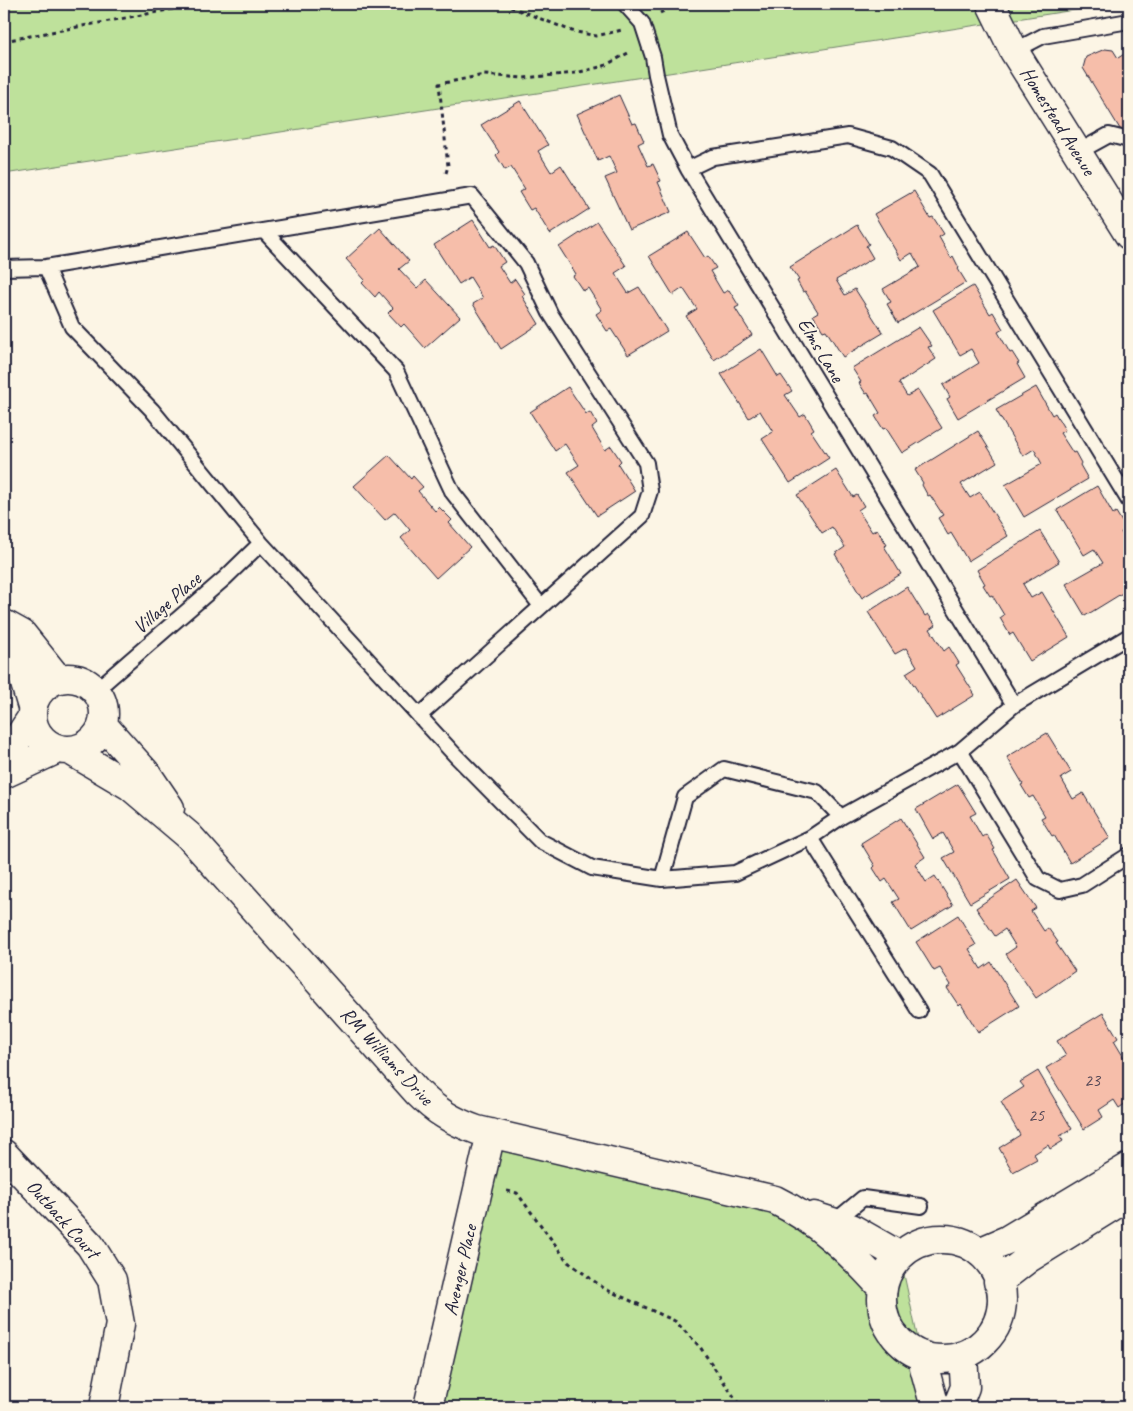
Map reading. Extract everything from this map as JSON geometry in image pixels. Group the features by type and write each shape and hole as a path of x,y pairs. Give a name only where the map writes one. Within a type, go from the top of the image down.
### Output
{"street":[{"name":"Homestead Avenue","path":"991,4 1014,51 1129,235"},
{"path":"4,624 22,634 58,679"},
{"path":"4,646 21,670 36,732 46,742 64,750"},
{"path":"4,759 32,712 36,696 50,682 70,677 79,678 88,683 101,696 105,715 100,733 92,742 86,746 64,750 4,774"},
{"name":"RM Williams Drive","path":"103,725 147,774 189,836 417,1092 444,1115 477,1130 774,1200 793,1209 851,1228 900,1256"},
{"name":"RM Williams Drive","path":"64,750 130,786 189,836"},
{"name":"Avenger Place","path":"428,1407 491,1133"},
{"name":"Outback Court","path":"4,1154 90,1245 112,1280 120,1324 104,1407"},
{"path":"979,1252 1007,1240 1129,1167"},
{"path":"998,1282 1025,1261 1129,1196"},
{"name":"RM Williams Drive","path":"793,1209 841,1245 883,1289"},
{"path":"944,1239 958,1242 979,1252 988,1260 1000,1286 1002,1305 993,1331 980,1346 963,1356 936,1359 925,1357 899,1342 889,1328 883,1312 882,1295 884,1283 892,1264 900,1256 912,1246 927,1241 944,1239"},
{"path":"957,1407 965,1387 963,1356"},
{"path":"925,1357 924,1368 935,1407"}],"lane":[{"name":"Elms Lane","path":"624,4 642,23 653,57 670,135 688,169 1014,705"},
{"path":"1014,51 1042,36 1129,21"},
{"path":"1078,152 1109,135 1129,140"},
{"path":"688,169 713,157 848,136 892,148 930,174 1129,502"},
{"path":"4,268 46,267 472,196 526,263 550,313 646,463 650,491 642,516 419,716"},
{"path":"264,230 396,371 453,493 542,606"},
{"path":"46,267 72,327 152,410 261,543 455,755 540,841 592,868 662,879 735,873 810,838 840,817 960,751 1014,705 1129,636"},
{"name":"Village Place","path":"96,690 225,578 261,543"},
{"path":"960,751 1038,879 1060,890 1082,885 1129,855"},
{"path":"662,879 685,797 724,769 817,792 840,817"},
{"path":"810,838 919,1011"},
{"path":"834,1222 863,1198 921,1206"}],"path":[{"path":"4,41 200,4"},
{"path":"503,4 572,31 596,36 616,32 642,23 677,4"},
{"path":"446,173 448,166 439,84 484,75 522,78 576,73 604,66 630,51"},
{"path":"480,1184 517,1194 568,1262 605,1289 675,1321 700,1347 741,1407"}],"green space":[{"path":"4,4 1113,4 4,174"},
{"path":"477,1130 793,1209 900,1256 924,1367 935,1407 423,1407"}],"building":[{"path":"1105,49 1113,50 1118,58 1129,51 1129,131 1120,129 1083,68 1086,57"},
{"path":"619,95 632,124 636,123 644,141 638,144 648,166 653,164 661,181 658,182 671,212 629,230 605,178 617,173 609,156 598,161 577,114"},
{"path":"520,101 548,145 538,151 551,172 561,165 589,209 550,234 534,208 530,210 519,192 525,189 511,167 505,170 496,155 499,152 481,125"},
{"path":"914,191 930,218 933,217 944,234 939,237 951,258 953,256 966,282 898,323 887,304 891,302 883,289 920,267 912,253 901,260 874,214"},
{"path":"473,220 490,247 494,245 505,262 499,266 510,283 515,279 525,294 522,296 539,324 501,349 473,304 483,298 470,277 459,284 434,245"},
{"path":"597,222 626,266 615,273 628,293 639,287 667,331 628,355 611,329 607,331 596,314 602,310 588,288 583,291 573,276 576,274 559,247"},
{"path":"857,225 869,244 866,246 873,258 836,280 845,295 855,289 883,333 843,357 826,330 823,331 813,315 818,312 805,291 803,292 797,281 799,280 790,267"},
{"path":"380,228 409,261 399,269 417,288 426,280 460,317 425,348 404,324 401,327 388,313 393,308 379,292 375,297 362,283 365,280 346,259"},
{"path":"688,232 705,258 708,256 716,268 710,271 723,293 729,290 739,306 735,308 752,335 714,360 686,316 697,309 683,288 673,295 649,256"},
{"path":"973,286 990,314 993,312 1003,329 998,332 1010,353 1012,352 1019,363 1017,364 1025,378 958,418 947,399 950,397 943,385 979,363 971,349 960,355 933,310"},
{"path":"919,327 932,346 928,347 936,359 899,383 907,396 918,390 942,428 902,453 886,428 883,429 875,416 880,413 868,393 866,394 859,383 861,382 852,368"},
{"path":"761,349 778,377 781,375 792,391 785,395 800,417 805,414 814,429 811,431 829,458 790,483 762,439 773,432 760,411 749,418 721,374"},
{"path":"568,387 586,414 590,412 597,424 592,428 605,450 611,446 621,461 618,464 635,491 597,516 568,472 579,465 565,444 555,451 530,412"},
{"path":"1036,387 1052,415 1055,413 1065,430 1060,433 1073,453 1075,452 1088,479 1024,517 1005,485 1042,464 1034,449 1023,456 996,410"},
{"path":"978,431 997,462 961,484 970,498 980,492 1008,536 968,561 951,533 948,535 938,518 943,515 930,495 928,496 915,470"},
{"path":"389,455 411,479 413,476 423,487 418,491 435,511 439,507 452,520 449,523 470,547 436,578 401,538 410,530 395,512 385,520 354,486"},
{"path":"836,470 853,497 857,495 864,506 858,510 872,532 877,529 887,545 884,546 901,574 862,598 835,554 845,547 832,527 822,533 797,495"},
{"path":"1097,486 1113,514 1116,512 1127,530 1121,532 1129,546 1129,589 1085,616 1066,584 1103,563 1094,549 1084,555 1057,510"},
{"path":"1040,531 1059,562 1023,584 1031,598 1042,592 1069,637 1030,661 1013,633 1010,635 1000,618 1004,615 992,595 990,596 983,585 985,584 977,570"},
{"path":"907,587 925,616 928,614 936,625 930,629 944,651 949,647 959,663 956,665 975,695 936,719 906,673 917,666 906,648 895,654 868,612"},
{"path":"1047,733 1071,772 1061,778 1073,799 1083,793 1110,838 1070,863 1054,835 1052,836 1041,818 1045,816 1033,796 1029,798 1007,757"},
{"path":"958,784 976,813 970,816 982,837 986,834 1010,879 970,903 943,858 954,852 943,833 933,839 916,809"},
{"path":"901,818 925,857 915,864 926,882 935,876 953,905 911,931 893,902 899,899 886,879 882,882 861,843"},
{"path":"1017,880 1036,908 1031,911 1044,931 1048,928 1075,971 1036,998 1006,954 1016,947 1005,929 995,936 976,908"},
{"path":"958,915 976,945 969,949 981,969 991,962 1019,1006 978,1032 961,1004 959,1006 947,988 951,985 940,968 934,971 916,942"},
{"path":"1103,1013 1118,1038 1114,1041 1129,1066 1129,1092 1125,1094 1129,1101 1119,1108 1114,1100 1099,1110 1103,1117 1084,1129 1046,1068 1066,1056 1057,1041"},
{"path":"1038,1071 1072,1129 1060,1136 1063,1141 1050,1149 1048,1145 1034,1154 1037,1159 1013,1172 999,1148 1020,1135 1001,1102 1024,1087 1020,1082"}]}
